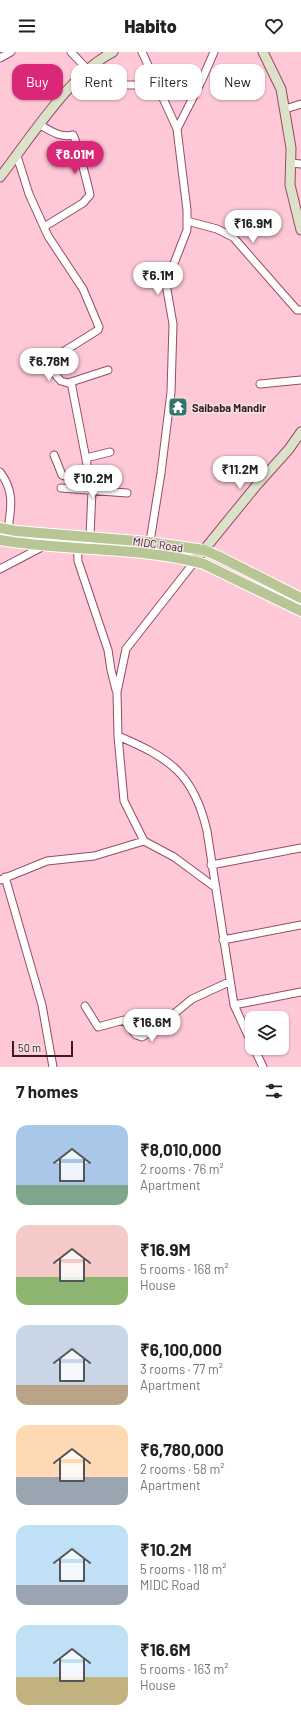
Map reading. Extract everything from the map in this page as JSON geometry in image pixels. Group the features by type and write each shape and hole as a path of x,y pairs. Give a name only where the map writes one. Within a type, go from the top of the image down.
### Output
{"main road":[{"name":"MIDC Road","path":"4,529 149,542 204,550 301,598"},
{"name":"MIDC Road","path":"0,540 148,554 195,561 301,611"},
{"path":"264,594 270,583"}],"street":[{"path":"0,58 11,52"},
{"path":"71,52 79,64"},
{"path":"95,64 101,58 113,52"},
{"path":"142,52 147,64"},
{"path":"177,129 201,82 214,52"},
{"path":"263,52 281,89 291,148 290,185 301,230"},
{"path":"0,177 62,95 71,86"},
{"path":"148,554 161,472 171,392 173,324 166,284 181,250 187,230 177,129 163,100"},
{"path":"285,109 301,104"},
{"path":"40,125 65,137 73,135 76,138 79,148 78,156 90,195 84,203 44,227"},
{"path":"17,156 27,187 48,236 83,289 99,326 98,330 55,358 52,366 55,375 64,383 108,370"},
{"path":"291,163 301,164"},
{"path":"187,221 218,229 232,237 297,310 301,310"},
{"path":"260,384 301,380"},
{"path":"71,382 92,490 90,537"},
{"path":"216,888 174,857 144,841 124,801 118,736 117,692 126,649 195,561 256,486 289,449 301,432"},
{"path":"86,458 110,452"},
{"path":"54,455 62,475 70,478 90,478"},
{"path":"0,472 6,480 12,499 4,529"},
{"path":"60,488 127,493"},
{"path":"77,536 78,561 82,579 97,615 108,650 110,670 117,692"},
{"path":"0,569 44,545"},
{"path":"118,736 160,757 176,769 195,793 202,810 216,888 229,982 234,1005 245,1029"},
{"path":"53,1067 42,1005 3,878 47,861 94,856 144,841"},
{"path":"211,865 301,848"},
{"path":"223,940 301,925"},
{"path":"85,1006 98,1027 124,1020 136,1035 142,1037 155,1030 192,999 229,982"},
{"path":"234,1005 301,992"},
{"path":"257,1055 263,1067"}],"place":[{"name":"Saibaba Mandir","path":"178,407"}]}
